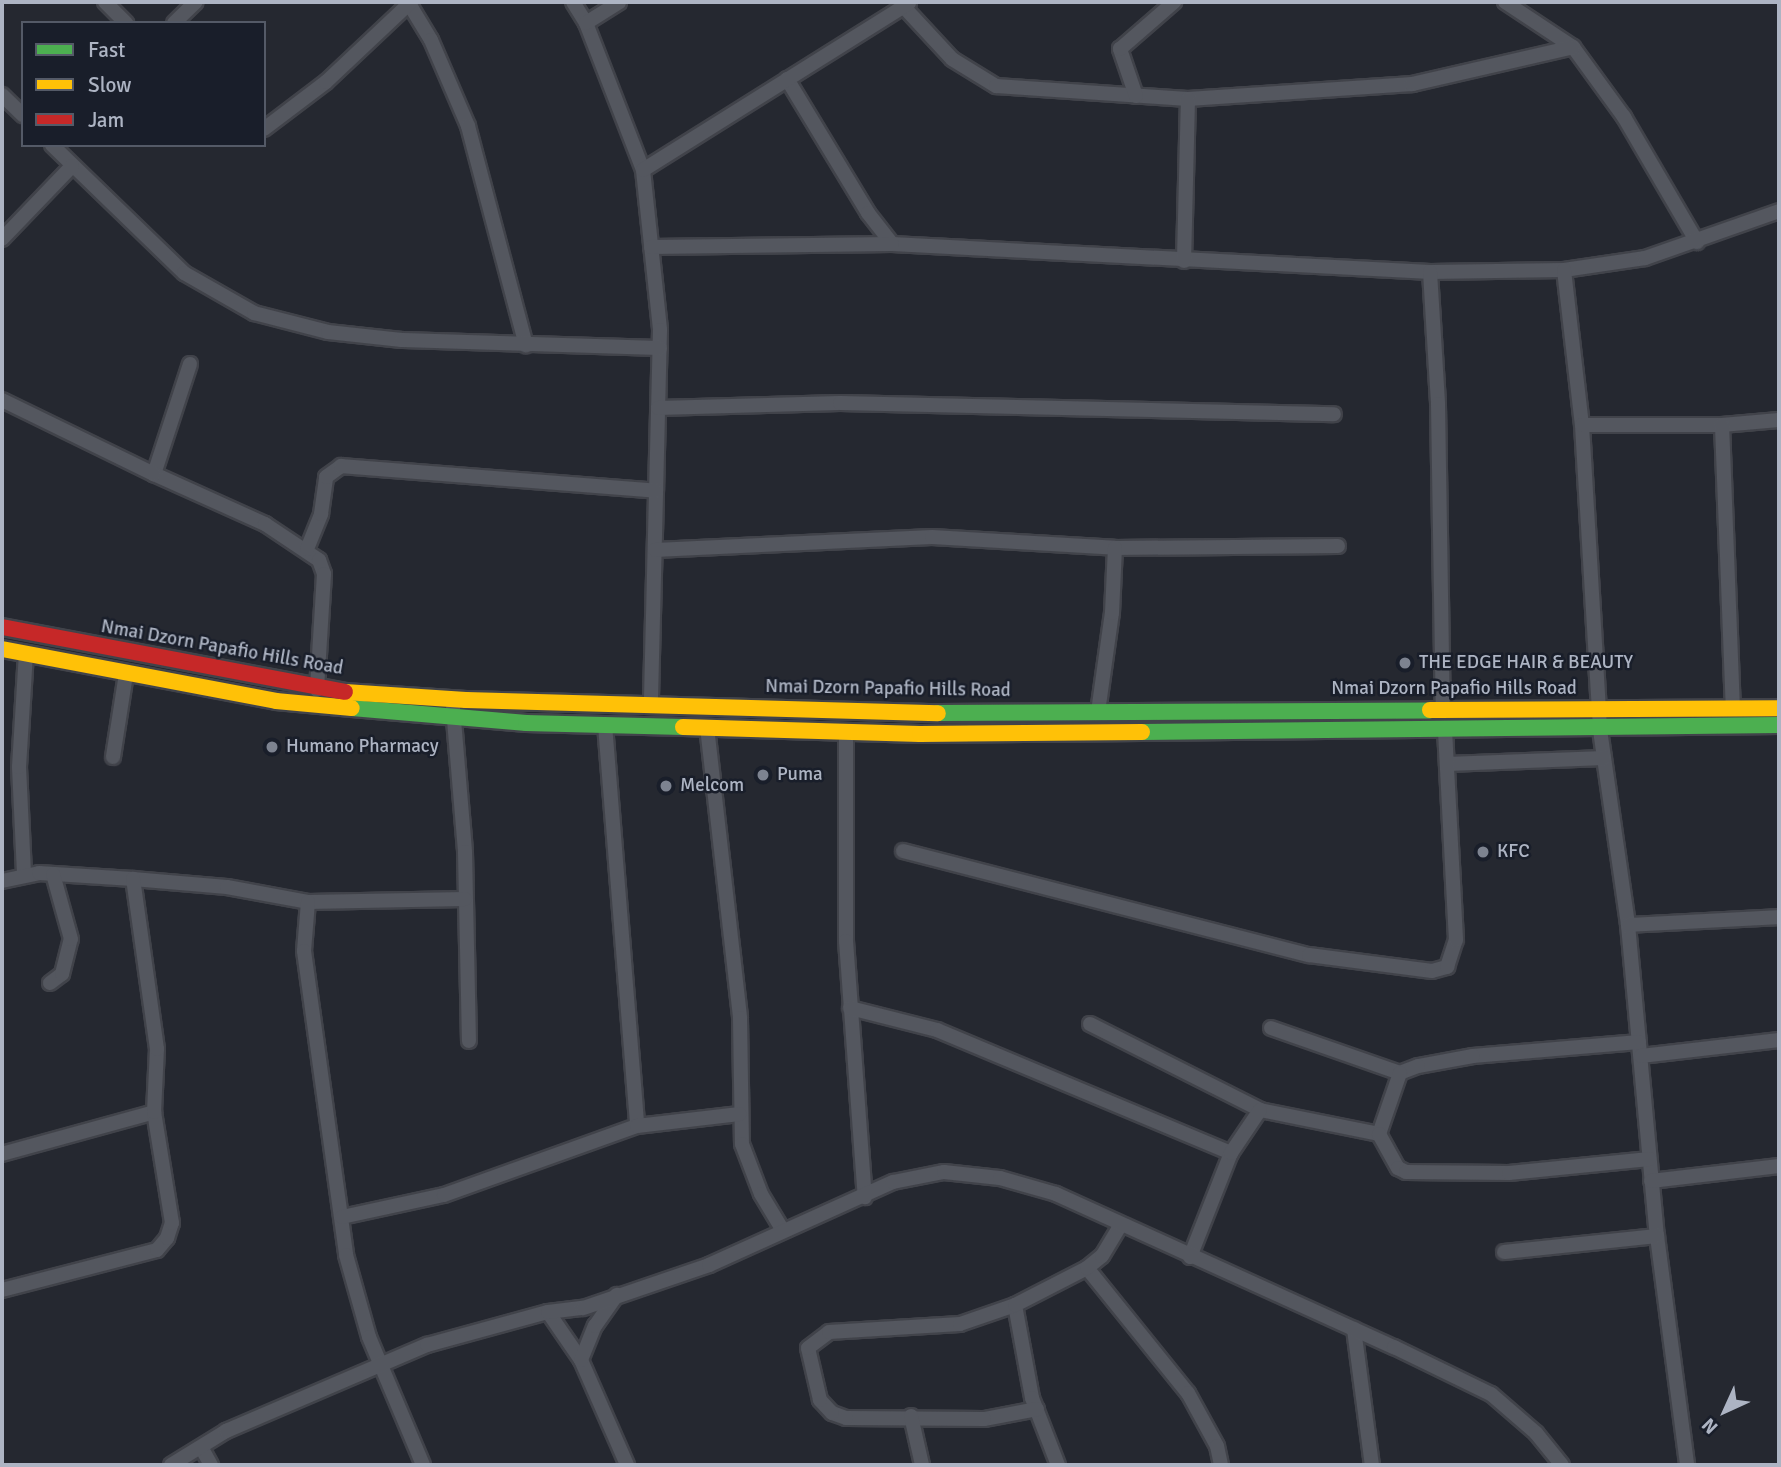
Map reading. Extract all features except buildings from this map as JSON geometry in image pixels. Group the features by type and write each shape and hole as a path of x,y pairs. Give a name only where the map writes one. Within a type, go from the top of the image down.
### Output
{"street":[{"path":"105,2 124,21"},
{"path":"176,21 195,2"},
{"path":"266,127 326,82 409,2 431,40 468,127 526,345"},
{"path":"573,2 586,23 643,170 660,348 651,706"},
{"path":"586,23 620,2"},
{"path":"1136,96 1120,49 1174,2"},
{"path":"1505,2 1573,47 1625,117 1697,242"},
{"path":"643,170 906,4 952,59 996,86 1136,96 1188,99 1412,84 1573,47"},
{"path":"787,79 868,213 892,244"},
{"path":"2,95 21,113"},
{"path":"1184,261 1188,99"},
{"path":"55,147 184,273 254,313 328,332 526,345 660,348"},
{"path":"2,239 72,166"},
{"path":"651,247 892,244 1430,272 1564,270 1645,258 1697,242 1779,211"},
{"path":"1564,270 1582,425 1600,730 1628,925 1657,1236 1687,1465"},
{"path":"1430,272 1438,404 1443,710"},
{"path":"154,474 190,364"},
{"path":"2,400 307,549 319,560 324,574 317,690"},
{"path":"658,408 840,403 1334,414"},
{"path":"1582,425 1722,425 1779,420"},
{"path":"1722,425 1732,708"},
{"path":"307,549 321,514 326,477 341,466 656,491"},
{"path":"655,550 932,537 1115,548 1338,546"},
{"path":"1098,712 1112,613 1115,548"},
{"name":"Nmai Dzorn Papafio Hills Road","path":"2,627 317,690 453,699 651,706 1098,712 1779,708"},
{"name":"Nmai Dzorn Papafio Hills Road","path":"2,649 276,701 454,718 605,725 846,731 1445,731 1779,725"},
{"path":"24,873 19,767 26,654"},
{"path":"113,757 126,674"},
{"path":"453,699 465,899 469,1041"},
{"path":"605,725 637,1126"},
{"path":"707,727 740,1018 743,1094 739,1114 750,1168 782,1228"},
{"path":"846,731 850,1008 864,1196"},
{"path":"903,851 1309,955 1432,971 1447,967 1456,940 1445,731"},
{"path":"1448,764 1604,758"},
{"path":"2,881 24,873 133,879 227,887 308,902 465,899"},
{"path":"50,983 62,974 71,939 53,874"},
{"path":"2,1290 157,1250 167,1238 172,1223 154,1112 157,1049 133,879"},
{"path":"308,902 304,951 346,1255 369,1337 424,1465"},
{"path":"1628,925 1779,917"},
{"path":"850,1008 937,1030 1231,1153"},
{"path":"1090,1024 1260,1110 1379,1134 1398,1167 1406,1172 1508,1173 1649,1159"},
{"path":"1271,1028 1400,1073 1473,1056 1779,1040"},
{"path":"1379,1134 1400,1073"},
{"path":"1190,1258 1231,1153 1260,1110"},
{"path":"2,1154 154,1112"},
{"path":"342,1217 444,1195 637,1126 739,1114"},
{"path":"1651,1181 1779,1166"},
{"path":"171,1465 226,1431 427,1345 548,1312 583,1308 709,1265 782,1228 893,1182 962,1172 1056,1194 1120,1226 1354,1329 1491,1394 1518,1415 1562,1465"},
{"path":"1037,1409 984,1419 911,1416 846,1418 831,1413 820,1400 808,1348 829,1332 960,1324 1015,1305 1087,1268 1102,1256 1120,1226"},
{"path":"1504,1252 1657,1236"},
{"path":"1087,1268 1188,1393 1217,1446 1221,1465"},
{"path":"581,1360 595,1326 617,1295"},
{"path":"1015,1305 1037,1409 1058,1465"},
{"path":"548,1312 581,1360 627,1465"},
{"path":"1354,1329 1372,1465"},
{"path":"911,1416 922,1465"},
{"path":"201,1447 211,1465"}],"traffic: fast":[{"path":"352,708 526,723 683,727"},
{"path":"938,713 1430,710"},
{"path":"1142,732 1779,725"}],"traffic: slow":[{"path":"2,649 276,701 352,708"},
{"path":"345,692 466,700 938,713"},
{"path":"1430,710 1779,708"},
{"path":"683,727 920,734 1142,732"}],"traffic: jam":[{"path":"2,627 345,692"}],"place":[{"name":"THE EDGE HAIR & BEAUTY","path":"1405,663"},
{"name":"Humano Pharmacy","path":"272,747"},
{"name":"Puma","path":"763,775"},
{"name":"Melcom","path":"666,786"},
{"name":"KFC","path":"1483,852"}]}
